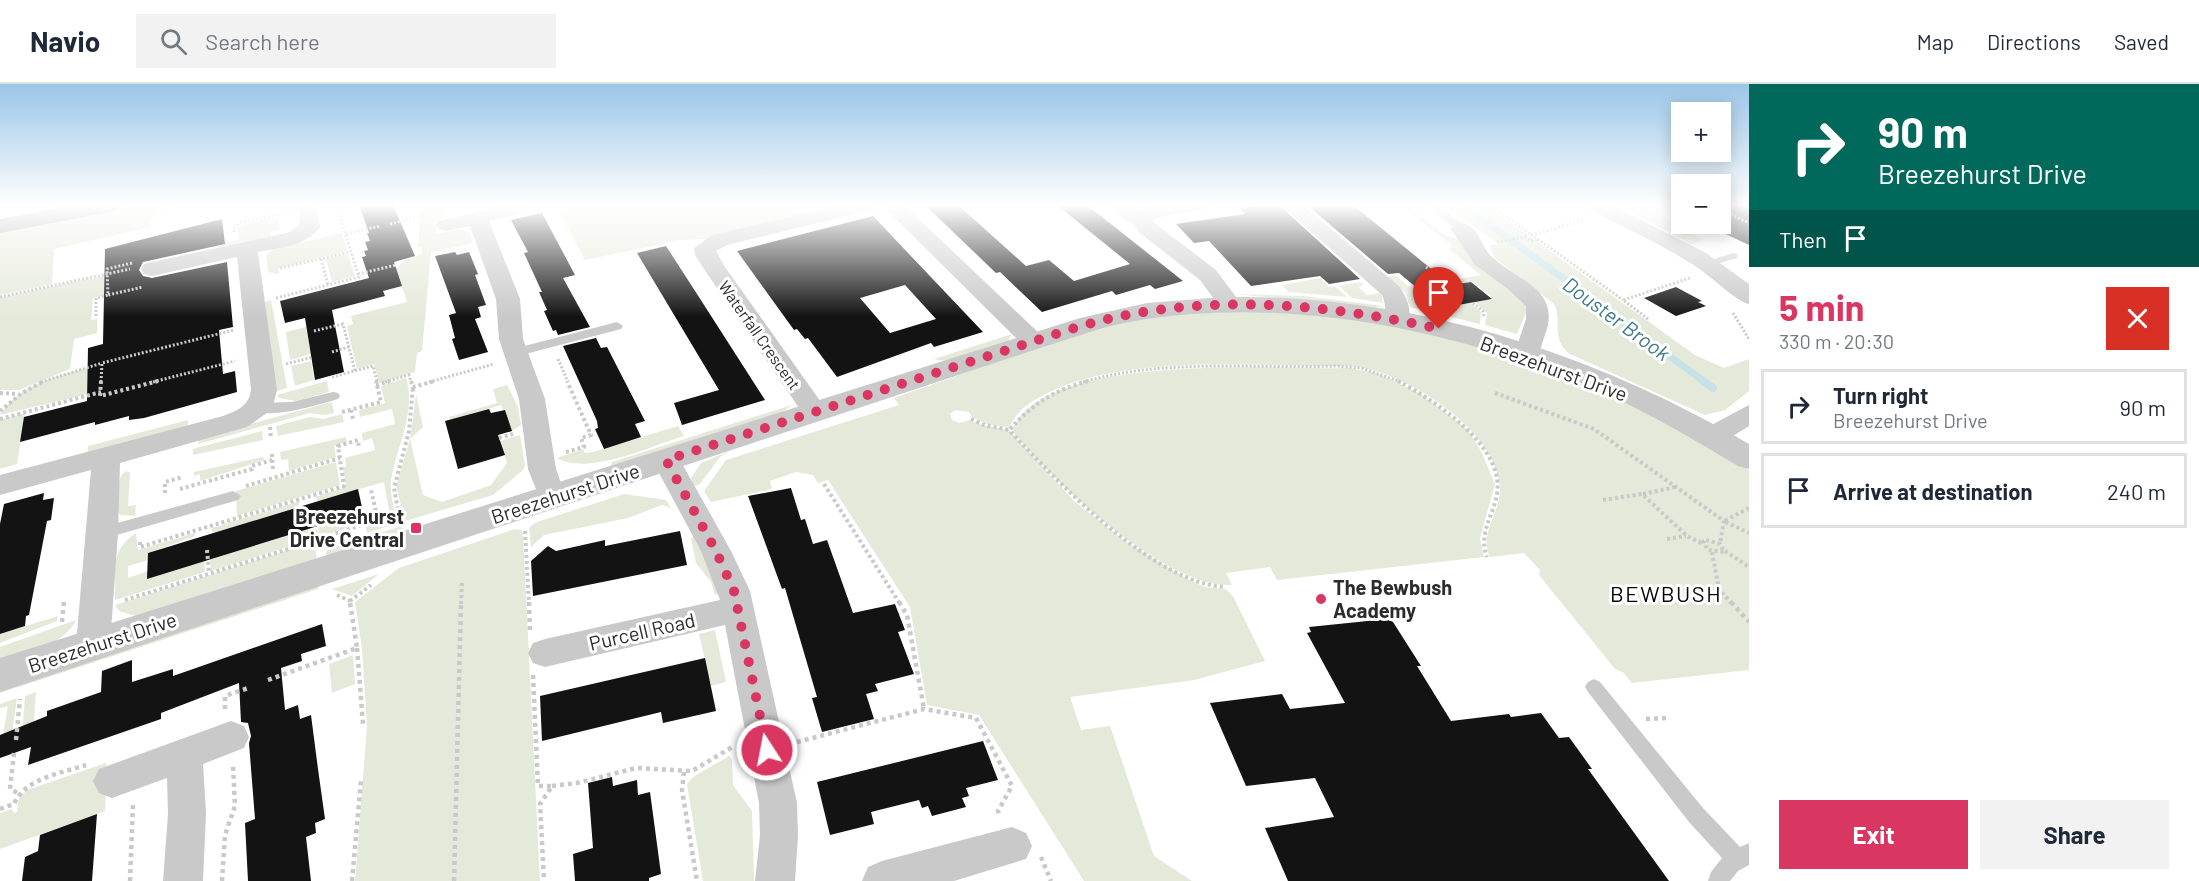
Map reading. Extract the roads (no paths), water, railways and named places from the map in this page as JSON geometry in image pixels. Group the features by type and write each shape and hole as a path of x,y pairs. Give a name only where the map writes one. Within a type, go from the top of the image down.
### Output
{"street":[{"path":"146,265 257,242"},
{"path":"486,242 508,300 514,353 532,399 542,470 552,497"},
{"name":"Waterfall Crescent","path":"716,242 705,248 706,255 815,412"},
{"path":"935,242 1033,341"},
{"path":"1164,242 1212,279 1230,305"},
{"path":"1334,242 1392,292 1397,303 1398,320"},
{"path":"1474,242 1482,259 1524,291 1537,306 1538,318 1526,355"},
{"path":"1656,242 1701,270 1736,284 1749,297"},
{"path":"0,485 232,423 264,410 241,244"},
{"name":"Breezehurst Drive","path":"10,685 93,645 1033,341 1128,314 1172,308 1230,305 1320,308 1398,320 1526,355 1588,377 1712,436 1749,458"},
{"path":"1712,436 1749,414"},
{"path":"93,645 103,533 106,457"},
{"path":"666,460 720,559 739,609 751,747 779,820 775,881"},
{"name":"Purcell Road","path":"536,651 739,609"},
{"path":"112,781 231,737"},
{"path":"183,881 187,833 184,754"},
{"path":"882,881 1012,846"}],"lane":[{"path":"1701,270 1733,256"},
{"path":"514,353 617,326"},
{"path":"264,410 292,407 333,396"},
{"path":"103,533 239,491"},
{"path":"1594,687 1696,815 1743,856 1725,869 1718,879"}],"waterway":[{"name":"Douster Brook","path":"1514,242 1705,382"},
{"name":"Douster Brook","path":"1703,381 1713,388"}],"place":[{"name":"Breezehurst Drive Central","path":"416,528"},
{"name":"The Bewbush Academy","path":"1321,599"}],"district":[{"name":"BEWBUSH","path":"1666,593"}]}
